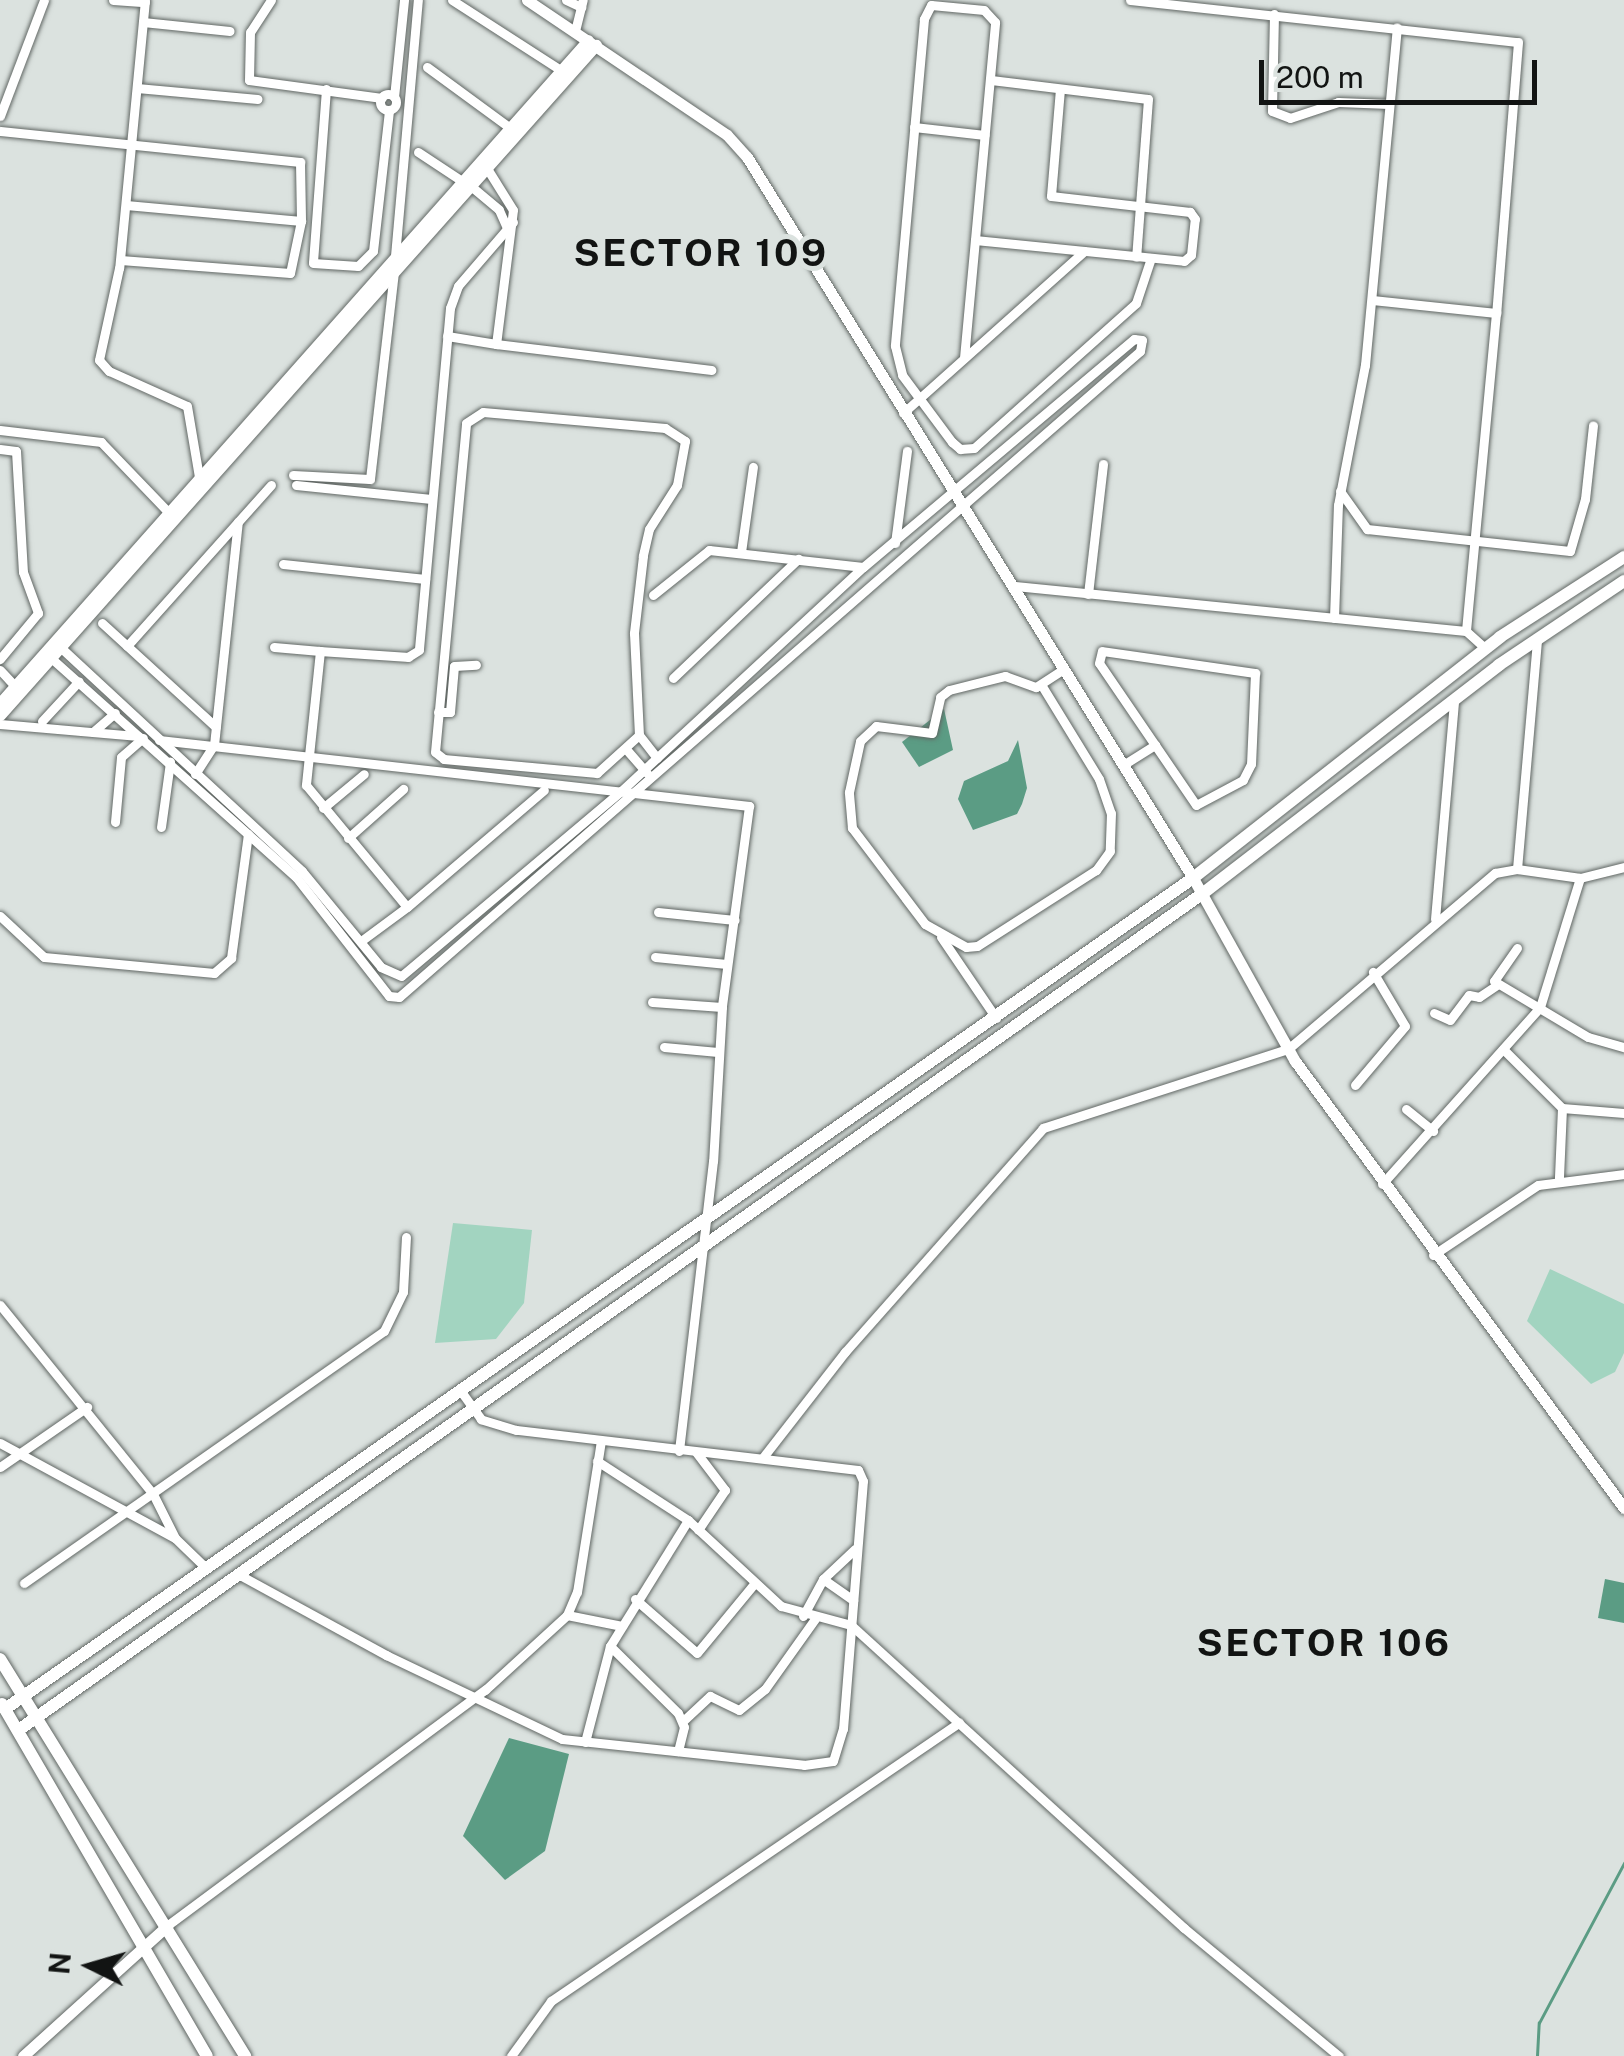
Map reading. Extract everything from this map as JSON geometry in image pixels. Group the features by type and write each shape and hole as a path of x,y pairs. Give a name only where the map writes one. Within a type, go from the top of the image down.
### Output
{"main road":[{"path":"207,2056 142,1951 20,1729 3,1706 26,1694 459,1389 702,1226 996,1018 1193,878 1485,648 1624,557"},
{"path":"20,1729 469,1407 1202,894 1454,700 1624,582"},
{"path":"0,1659 26,1694 245,2056"}],"street":[{"path":"0,116 44,0"},
{"path":"113,0 145,1 120,260 99,360 110,371 162,389 187,406 199,477"},
{"path":"272,0 252,27 247,78 394,97"},
{"path":"362,265 373,251 404,0"},
{"path":"418,0 396,256 390,270 370,479 294,480 431,499"},
{"path":"452,0 562,72"},
{"path":"566,0 582,3 574,31"},
{"path":"1130,0 1512,39 1521,48 1471,540 1466,631"},
{"path":"537,2 736,144 962,508 1015,586 1193,878 1288,1048 1433,1255 1624,1508"},
{"path":"964,358 990,80 992,15 931,5 924,19 895,346 898,367 960,449 974,448 1136,303 1151,258"},
{"path":"1274,14 1272,111 1290,118 1338,102 1389,104"},
{"path":"143,22 230,31"},
{"path":"1334,618 1340,492 1372,300 1397,28"},
{"path":"396,256 467,184 488,170 592,43"},
{"path":"6,693 467,184 510,128 592,43"},
{"path":"427,67 510,128"},
{"path":"990,80 1148,99 1136,257"},
{"path":"136,88 257,99"},
{"path":"326,88 311,260 362,265 376,278"},
{"path":"976,240 1188,259 1195,219 1190,212 1051,196 1060,89"},
{"path":"382,98 388,110"},
{"path":"914,128 985,135"},
{"path":"0,130 296,159 302,169 295,269 283,275 120,260"},
{"path":"418,152 467,184 499,210 510,225"},
{"path":"488,170 506,192 510,225 496,344"},
{"path":"126,205 301,220"},
{"path":"274,647 414,655 422,642 447,336 458,286 510,225"},
{"path":"373,251 390,270"},
{"path":"903,413 1084,251"},
{"path":"0,716 61,648 199,477 376,278 390,270"},
{"path":"1372,300 1496,313"},
{"path":"447,336 712,370"},
{"path":"61,648 302,871 381,967 401,976 647,772 659,760 862,567 1134,340 1142,340 1140,350 962,508 659,760"},
{"path":"639,735 592,774 444,759 434,746 470,416 484,412 665,428 680,434 686,448 673,496 649,529 642,556 634,646 639,735 659,760"},
{"path":"1340,492 1367,528 1560,551 1575,546 1593,425"},
{"path":"0,430 101,442 171,515"},
{"path":"0,449 16,451 23,572 38,613 0,659"},
{"path":"895,543 907,450"},
{"path":"1088,594 1103,464"},
{"path":"742,552 753,467"},
{"path":"127,646 271,485"},
{"path":"196,774 214,745 238,522"},
{"path":"653,595 699,554 742,552 862,567"},
{"path":"673,678 798,559"},
{"path":"284,564 426,579"},
{"path":"1015,586 1466,631 1485,648"},
{"path":"102,623 216,727"},
{"path":"1517,868 1537,640"},
{"path":"320,650 308,790 407,907"},
{"path":"1102,651 1255,674 1251,764 1243,780 1196,804 1155,745 1100,663 1102,651"},
{"path":"51,658 307,888 389,996 399,997 634,793 647,772"},
{"path":"438,712 450,712 454,666 476,665"},
{"path":"1042,686 1064,669"},
{"path":"0,670 6,693"},
{"path":"941,936 978,946 1096,870 1110,850 1108,799 1042,686 1006,676 948,690 940,697 932,734 876,726 860,740 849,792 852,828 941,936 996,1018"},
{"path":"42,721 79,681"},
{"path":"1435,918 1454,700"},
{"path":"93,732 115,713"},
{"path":"0,724 142,737"},
{"path":"115,822 122,757 142,737"},
{"path":"159,740 749,806 722,1007 679,1451"},
{"path":"1123,765 1155,745"},
{"path":"626,748 647,772"},
{"path":"161,828 170,762"},
{"path":"323,808 364,774"},
{"path":"348,838 404,789"},
{"path":"360,941 407,907 544,790"},
{"path":"0,916 44,957 214,974 232,958 248,834"},
{"path":"764,1456 845,1352 1036,1132 1288,1048 1484,879 1517,868 1580,878 1624,867"},
{"path":"1382,1184 1433,1131 1454,1098 1540,1007 1580,878"},
{"path":"658,912 735,920"},
{"path":"1517,948 1493,975 1498,984 1588,1037 1624,1047"},
{"path":"655,958 727,964"},
{"path":"1355,1085 1406,1026 1373,972"},
{"path":"1434,1012 1450,1020 1469,994 1479,997 1498,984"},
{"path":"652,1002 722,1007"},
{"path":"664,1047 718,1052"},
{"path":"1504,1049 1562,1108 1624,1113"},
{"path":"1559,1178 1562,1108"},
{"path":"1406,1109 1433,1131"},
{"path":"1433,1255 1538,1184 1559,1178 1624,1174"},
{"path":"24,1583 129,1514 384,1330 403,1292 406,1237"},
{"path":"0,1306 87,1407 153,1494 175,1538"},
{"path":"236,1573 548,1734 585,1742 804,1765 833,1761 840,1748 864,1481 858,1470 764,1456 679,1451 494,1424 469,1407 459,1389"},
{"path":"0,1467 87,1407"},
{"path":"24,2056 168,1925 472,1698 567,1615 577,1592 600,1441"},
{"path":"0,1444 175,1538 206,1567"},
{"path":"696,1452 725,1490 698,1530"},
{"path":"597,1462 688,1520 753,1585 803,1616 851,1625 1338,2056"},
{"path":"585,1742 610,1646 635,1599 688,1520"},
{"path":"803,1616 823,1579 855,1549"},
{"path":"823,1579 853,1600"},
{"path":"635,1599 697,1653 753,1585"},
{"path":"567,1615 622,1626"},
{"path":"678,1751 683,1722 710,1696 739,1710 765,1689 815,1619"},
{"path":"610,1646 683,1722"},
{"path":"511,2056 558,1995 959,1723"}],"shaded area":[{"path":"944,709 953,750 919,767 902,742"},
{"path":"1018,740 1027,788 1017,814 973,830 958,799 964,781 1008,761"},
{"path":"453,1223 532,1230 524,1303 496,1339 435,1343"},
{"path":"1550,1269 1624,1304 1624,1353 1615,1372 1591,1384 1527,1321"},
{"path":"1605,1579 1624,1583 1624,1623 1598,1618"},
{"path":"509,1738 569,1754 545,1851 505,1880 463,1836"}],"waterway":[{"path":"1537,2056 1539,2023 1624,1863"}],"district":[{"name":"SECTOR 109","path":"701,253"},
{"name":"SECTOR 106","path":"1324,1643"}]}
